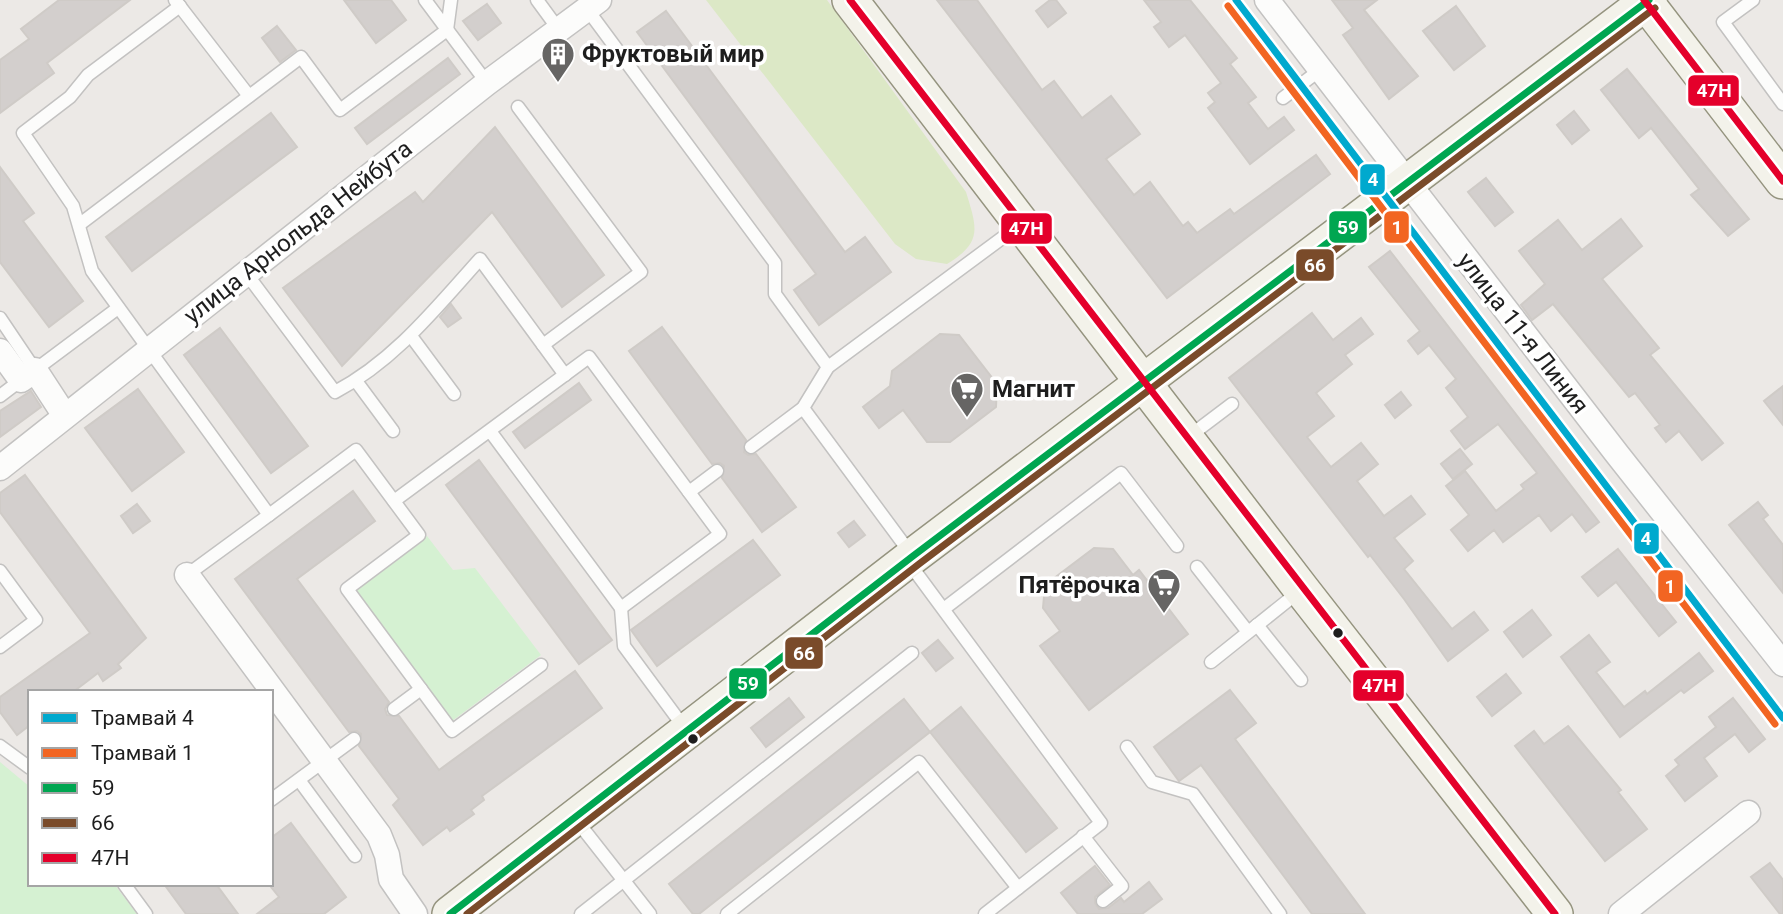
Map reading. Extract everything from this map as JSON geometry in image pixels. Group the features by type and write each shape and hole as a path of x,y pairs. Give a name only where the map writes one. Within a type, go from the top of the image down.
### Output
{"main road":[{"path":"850,0 1144,381 1301,590 1555,914"},
{"path":"450,914 910,558 1647,1 1783,181"}],"street":[{"name":"улица 11-я Линия","path":"1267,0 1407,184 1783,664"},
{"name":"улица Арнольда Нейбута","path":"0,468 487,83 593,5"},
{"path":"0,351 28,375 65,416"},
{"path":"187,575 267,690"},
{"path":"273,697 379,835 391,878 415,914"},
{"path":"1621,914 1748,813"}],"lane":[{"path":"425,0 487,83"},
{"path":"79,224 301,57 340,110 447,30 451,0"},
{"path":"537,0 559,30"},
{"path":"1753,0 1723,23 1783,104"},
{"path":"249,96 177,3 88,75 70,97 23,133 73,206 92,271 269,515"},
{"path":"593,5 775,263 775,294 828,367"},
{"path":"1283,98 1320,70"},
{"path":"518,107 640,272 543,345"},
{"path":"751,447 803,408 828,367 1022,223"},
{"path":"246,273 335,392 356,381 411,336 480,259 565,375"},
{"path":"0,396 118,308"},
{"path":"0,318 28,375"},
{"path":"411,336 454,394"},
{"path":"394,501 589,357 720,534 621,608"},
{"path":"356,381 393,431"},
{"path":"1187,438 1232,404"},
{"path":"803,408 1101,823 985,914"},
{"path":"489,431 621,608 624,646 687,730"},
{"path":"187,575 356,450 419,535 347,589 452,731 541,665"},
{"path":"689,492 718,471"},
{"path":"945,608 1121,473 1177,546"},
{"path":"1196,567 1301,680"},
{"path":"0,571 36,620 0,647"},
{"path":"1211,662 1301,590"},
{"path":"581,914 912,653"},
{"path":"394,709 421,689"},
{"path":"273,799 354,738"},
{"path":"0,746 28,767"},
{"path":"1127,747 1152,782 1194,794 1280,914"},
{"path":"727,914 919,762 1018,888"},
{"path":"299,780 355,856"},
{"path":"575,818 650,914"},
{"path":"1083,836 1122,886 1103,901"},
{"path":"125,886 146,914"}],"green space":[{"path":"706,0 827,0 966,192 974,225 972,241 967,249 947,264 916,259 895,244"},
{"path":"427,536 453,570 475,568 541,655 452,721 354,591"},
{"path":"0,762 28,785 28,886 116,886 137,914 0,914"}],"building":[{"path":"59,0 130,0 47,63 54,73 0,113 0,60 29,39 21,29"},
{"path":"344,0 391,0 406,20 376,43"},
{"path":"937,0 977,0 1042,90 1054,81 1082,118 1111,96 1140,134 1106,159 1134,195 1150,182 1183,226 1188,222 1197,233 1230,209 1234,214 1316,155 1330,174 1167,298"},
{"path":"1050,0 1056,0 1066,13 1048,27 1036,11"},
{"path":"1144,0 1190,0 1237,58 1230,64 1256,97 1248,103 1268,129 1284,117 1294,130 1250,164 1208,108 1215,102 1208,93 1221,83 1185,35 1169,47 1154,27 1161,22"},
{"path":"1332,0 1377,0 1364,10 1418,76 1389,99 1343,35 1353,28"},
{"path":"487,4 501,23 478,40 463,21"},
{"path":"1456,6 1485,46 1454,70 1423,31"},
{"path":"666,11 845,252 865,237 891,272 819,325 794,290 816,274 637,32"},
{"path":"277,26 296,50 280,62 262,38"},
{"path":"448,58 460,74 367,144 355,128"},
{"path":"1627,69 1749,219 1728,236 1691,195 1699,189 1651,128 1639,138 1601,90"},
{"path":"1574,111 1589,130 1572,144 1557,125"},
{"path":"271,113 297,147 132,271 106,237"},
{"path":"495,127 604,275 562,307 492,212 342,366 283,288 415,192 423,202"},
{"path":"0,167 34,213 23,221 83,301 49,327 0,262"},
{"path":"1486,178 1513,212 1495,226 1468,192"},
{"path":"1621,219 1642,246 1602,279 1659,348 1650,355 1723,443 1702,460 1679,431 1666,442 1655,428 1660,425 1635,393 1629,397 1553,304 1532,320 1521,305 1545,284 1519,251 1558,220 1582,250"},
{"path":"1390,251 1599,522 1586,532 1572,514 1551,531 1539,515 1503,542 1494,530 1468,551 1451,530 1469,515 1446,486 1465,471 1496,511 1524,489 1521,485 1537,473 1498,424 1465,449 1451,431 1468,417 1446,388 1456,379 1429,345 1418,354 1408,341 1420,331 1369,267"},
{"path":"451,304 461,318 448,327 440,317"},
{"path":"1312,313 1333,340 1361,318 1373,334 1345,355 1352,364 1316,393 1334,416 1307,437 1331,467 1361,443 1378,464 1357,481 1384,516 1411,496 1425,514 1394,538 1413,561 1404,569 1452,629 1474,612 1488,630 1448,661 1370,555 1368,557 1229,378"},
{"path":"662,327 746,440 744,452 748,455 756,454 796,507 762,532 722,478 724,466 720,463 712,464 629,351"},
{"path":"220,328 308,446 271,473 184,355"},
{"path":"940,334 959,335 997,384 996,407 950,442 927,442 903,410 879,428 863,407 890,386 892,371"},
{"path":"579,383 591,400 525,448 513,432"},
{"path":"1783,386 1783,425 1764,401"},
{"path":"138,389 184,452 132,491 85,428"},
{"path":"31,391 41,407 0,437 0,411"},
{"path":"1401,392 1411,405 1395,418 1385,405"},
{"path":"1460,449 1472,464 1453,479 1441,464"},
{"path":"479,460 612,640 579,664 446,485"},
{"path":"25,475 146,638 118,664 121,668 103,681 98,673 76,690 28,690 28,727 17,735 0,712 0,697 90,633 0,512 0,493"},
{"path":"353,491 375,521 297,579 389,702 385,709 387,715 399,716 439,770 575,671 602,708 482,796 484,800 471,810 474,814 450,831 447,827 423,845 393,805 399,799 359,746 361,734 357,731 349,732 235,579"},
{"path":"1758,502 1768,515 1763,519 1783,545 1783,593 1729,525"},
{"path":"137,504 150,521 133,533 121,516"},
{"path":"854,521 865,535 849,547 838,533"},
{"path":"753,540 780,575 657,666 631,630"},
{"path":"1094,548 1113,549 1133,575 1139,570 1188,634 1089,710 1040,646 1060,631 1043,608 1045,585"},
{"path":"1618,549 1676,622 1659,636 1616,582 1598,596 1582,577"},
{"path":"1532,610 1551,635 1523,657 1504,632"},
{"path":"1589,635 1610,662 1596,672 1624,707 1645,691 1647,694 1699,653 1713,671 1684,693 1681,690 1620,737 1561,657"},
{"path":"938,640 953,658 936,671 922,653"},
{"path":"1506,674 1521,693 1492,716 1477,697"},
{"path":"1230,690 1256,723 1235,739 1365,914 1312,914 1201,765 1179,781 1154,747"},
{"path":"789,698 804,717 766,747 751,728"},
{"path":"1733,698 1765,739 1749,752 1735,734 1704,758 1717,776 1685,801 1666,776 1679,765 1675,760 1716,727 1709,717"},
{"path":"904,699 930,732 699,914 693,914 669,884"},
{"path":"961,707 1057,828 1026,852 930,732"},
{"path":"1568,726 1621,790 1618,792 1647,829 1605,861 1515,746 1534,731 1544,744"},
{"path":"291,823 346,897 324,914 257,914 279,897 271,887 273,836"},
{"path":"1770,863 1783,880 1783,914 1780,914 1751,877"},
{"path":"1095,866 1110,885 1095,897 1099,909 1108,908 1121,898 1124,902 1149,882 1162,899 1142,914 1078,914 1061,893"},
{"path":"165,886 217,886 238,914 186,914"}],"tram line":[{"name":"4","path":"1236,0 1783,718"},
{"name":"1","path":"1228,6 1775,724"}],"transit line":[{"name":"47Н","path":"850,0 1555,914"},
{"name":"47Н","path":"1644,0 1783,181"},
{"name":"59","path":"450,914 913,556 1649,0"},
{"name":"66","path":"467,914 919,564 1655,8"}],"place":[{"name":"Фруктовый мир","path":"558,84"},
{"name":"Магнит","path":"967,419"},
{"name":"Пятёрочка","path":"1164,615"}]}
